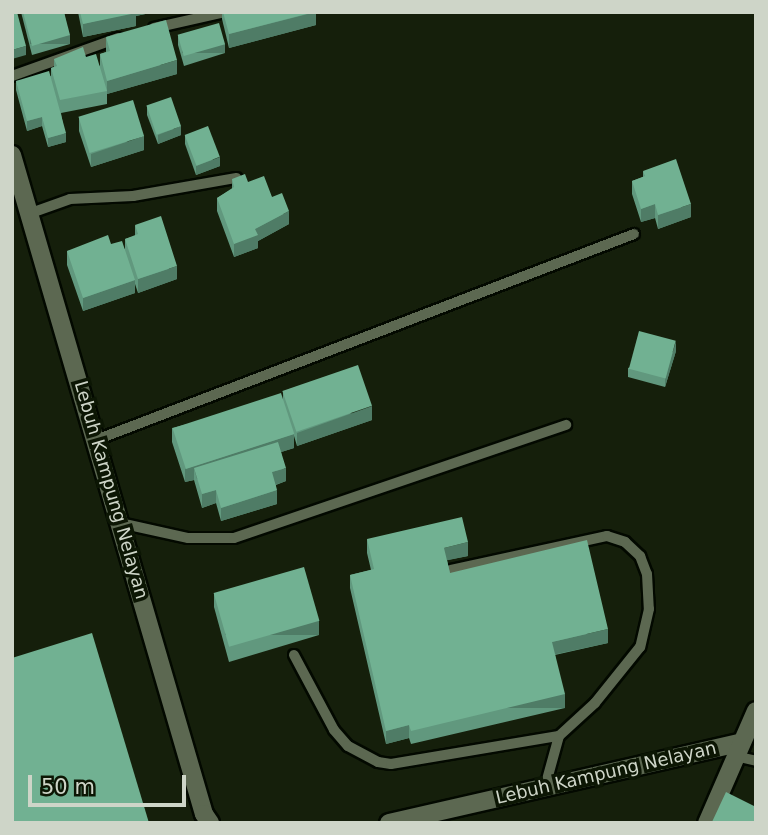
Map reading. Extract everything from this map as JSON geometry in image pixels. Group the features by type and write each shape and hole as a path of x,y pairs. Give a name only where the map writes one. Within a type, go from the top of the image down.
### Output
{"street":[{"name":"Lebuh Kampung Nelayan","path":"12,155 18,183 31,213 210,823"},
{"path":"707,823 756,711"},
{"name":"Lebuh Kampung Nelayan","path":"389,823 738,749"}],"lane":[{"path":"12,76 80,48 221,13"},
{"path":"31,213 70,199 133,197 236,178"},
{"path":"96,440 634,234"},
{"path":"120,523 188,538 234,538 566,425"},
{"path":"451,570 607,536 625,542 640,555 648,574 649,609 640,647 594,703 559,736 552,748 545,788"},
{"path":"294,655 334,730 348,746 378,762 391,764 559,736"},
{"path":"738,749 756,761"}],"building":[{"path":"12,12 17,12 26,46 12,50"},
{"path":"23,12 64,12 70,35 32,46"},
{"path":"80,12 136,12 136,13 83,24"},
{"path":"223,12 314,12 229,34"},
{"path":"166,20 177,60 107,81 100,54 110,51 106,37"},
{"path":"219,23 225,44 184,56 178,35"},
{"path":"83,47 86,57 96,54 107,91 60,100 51,68 57,66 54,59"},
{"path":"49,71 66,133 48,138 42,117 27,121 16,81"},
{"path":"171,97 181,126 157,135 146,105"},
{"path":"133,100 144,136 90,153 78,117"},
{"path":"208,126 220,157 196,166 185,135"},
{"path":"676,159 691,204 658,215 655,204 641,209 632,181 645,176 643,171"},
{"path":"245,174 248,182 264,176 272,197 282,193 289,211 255,229 258,235 234,244 217,198 234,187 232,179"},
{"path":"161,216 177,266 138,279 125,239 138,234 135,225"},
{"path":"108,235 111,244 122,241 135,280 83,298 67,251"},
{"path":"639,331 676,341 666,379 629,369"},
{"path":"358,365 372,406 296,432 282,391"},
{"path":"281,393 294,434 186,469 173,428"},
{"path":"278,442 286,468 272,472 277,490 221,508 216,490 202,494 194,468"},
{"path":"462,517 468,542 444,548 450,573 587,540 608,629 552,642 565,694 411,731 409,725 386,731 350,575 374,569 367,539"},
{"path":"304,567 319,621 229,647 214,593"},
{"path":"92,633 149,823 12,823 12,658"},
{"path":"726,792 756,807 756,823 712,822"}]}
